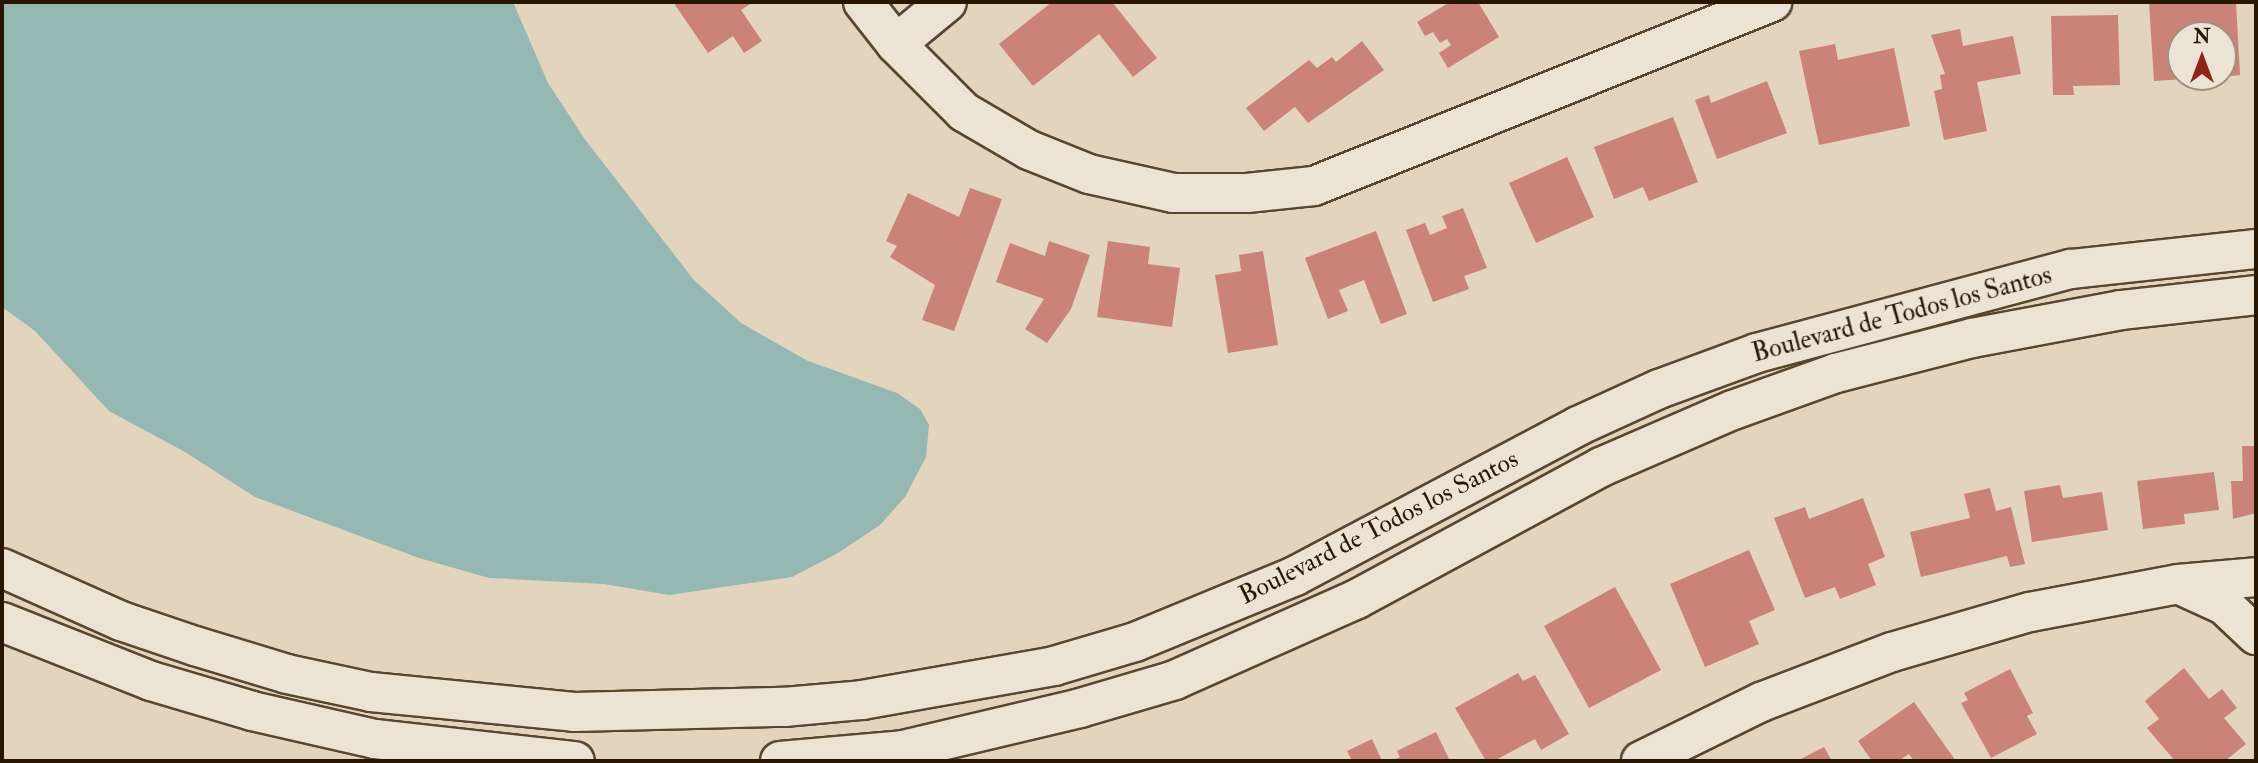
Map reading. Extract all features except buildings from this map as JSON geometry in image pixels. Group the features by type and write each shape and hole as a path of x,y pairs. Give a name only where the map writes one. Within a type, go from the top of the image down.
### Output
{"street":[{"path":"863,2 896,44 964,112 1029,150 1088,174 1173,193 1247,193 1314,186 1774,3"},
{"path":"896,44 947,2"},
{"name":"Boulevard de Todos los Santos","path":"2,568 121,621 195,646 287,674 371,692 574,712 771,708 862,700 1054,666 1148,637 1295,576 1578,426 1659,388 1757,353 2071,269 2256,249"},
{"name":"Boulevard de Todos los Santos","path":"780,761 903,750 1080,708 1175,680 1357,600 1601,467 1733,410 1836,373 1972,338 2080,317 2256,295"},
{"path":"1641,761 1761,702 1892,652 2030,612 2178,584 2256,577"},
{"path":"2178,584 2224,605 2256,635"},
{"path":"2,622 151,681 252,711 375,738 575,761"}],"water":[{"path":"2,2 513,2 548,83 584,138 693,279 741,323 808,361 897,393 920,409 929,425 926,457 905,497 880,525 838,553 792,577 669,595 604,584 489,578 419,558 255,497 185,452 109,411 35,331 2,307"}]}
